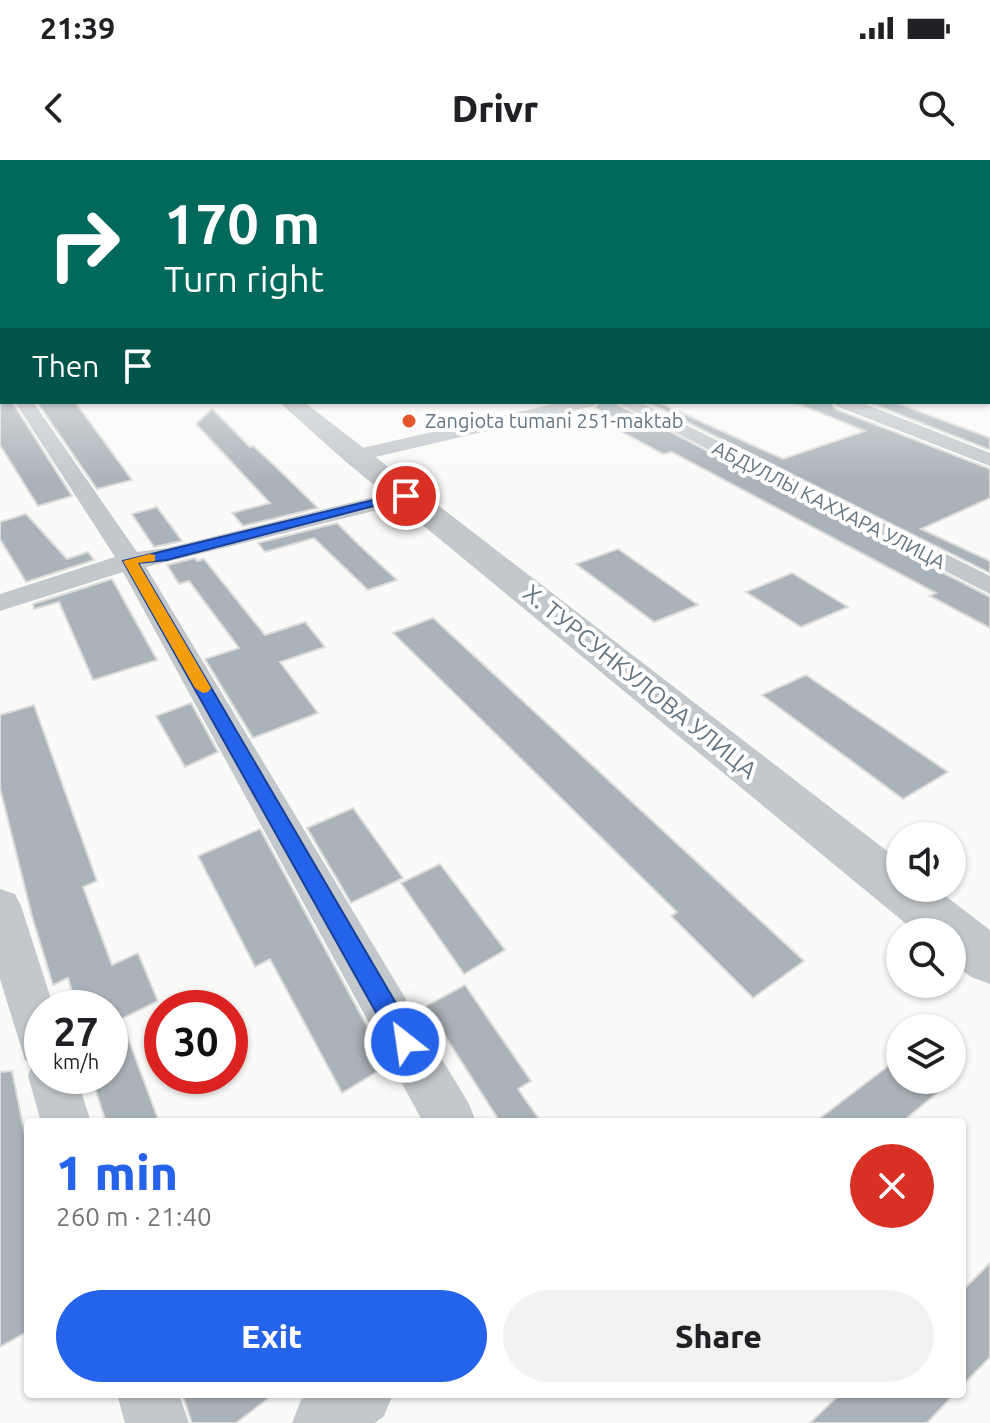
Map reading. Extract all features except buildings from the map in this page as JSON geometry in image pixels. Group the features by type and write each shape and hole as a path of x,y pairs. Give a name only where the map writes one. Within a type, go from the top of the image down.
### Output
{"street":[{"path":"25,404 130,561 449,1118"},
{"name":"Х. ТУРСУНКУЛОВА УЛИЦА","path":"292,404 990,961"},
{"path":"354,456 578,404"},
{"name":"АБДУЛЛЫ КАХХАРА УЛИЦА","path":"629,404 990,586"},
{"path":"848,404 990,460"},
{"path":"0,603 130,561 167,556 406,496"},
{"path":"0,906 26,990"},
{"path":"57,1094 65,1118"},
{"path":"149,1398 157,1423"},
{"path":"324,1423 357,1398"}],"slow traffic":[{"path":"150,558 130,561 203,688"}],"place":[{"name":"Zangiota tumani 251-maktab","path":"409,421"}],"route":[{"path":"405,1042 130,561 167,556 406,496"}]}
